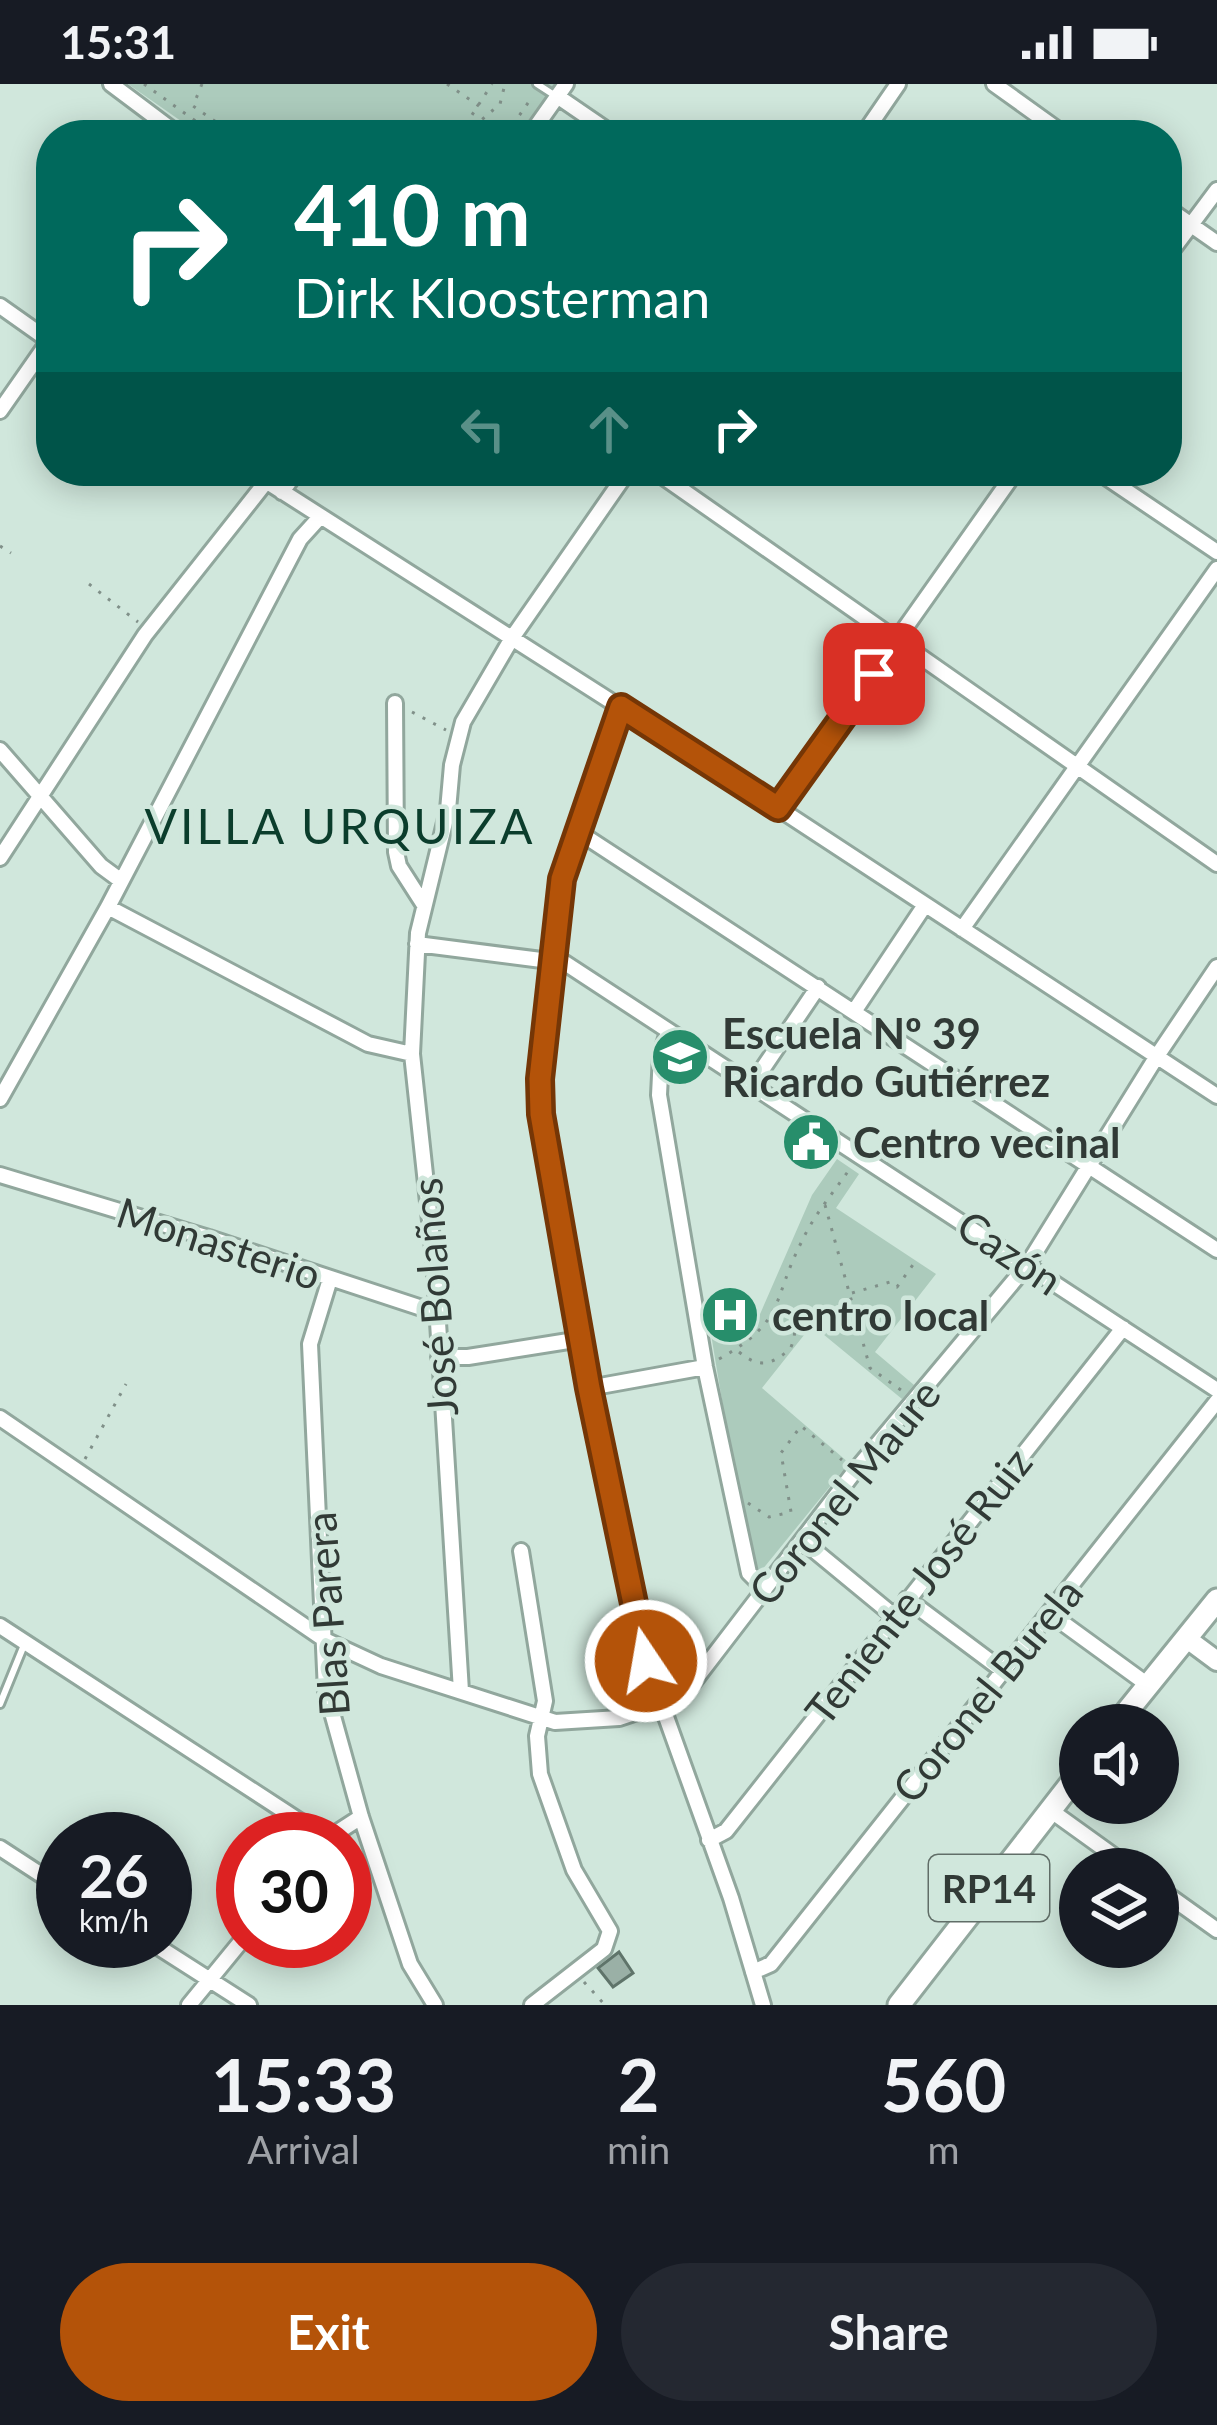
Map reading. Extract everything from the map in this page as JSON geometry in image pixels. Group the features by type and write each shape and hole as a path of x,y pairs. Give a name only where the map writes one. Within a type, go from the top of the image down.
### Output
{"main road":[{"path":"1133,1704 1217,1600"},
{"name":"RP14","path":"899,2005 1059,1799"}],"street":[{"path":"111,84 159,120"},
{"path":"873,120 898,84"},
{"path":"994,84 1044,120"},
{"path":"540,120 561,90 596,120"},
{"path":"1182,235 1217,190"},
{"path":"1182,218 1217,243"},
{"path":"0,306 36,330"},
{"path":"0,411 36,360"},
{"path":"0,857 148,630 263,486"},
{"path":"272,486 778,808 1217,1096"},
{"path":"282,492 286,486"},
{"name":"José Bolaños","path":"461,1691 430,1212 412,1054 417,944 448,810 458,736 512,638 618,486"},
{"path":"677,486 1217,864"},
{"path":"778,808 1006,486"},
{"path":"1119,486 1217,552"},
{"path":"0,1099 108,907 300,539 320,517"},
{"path":"962,928 1217,569"},
{"path":"394,703 395,852 398,866 424,905"},
{"path":"621,707 562,879 540,1079 541,1114 589,1388 641,1641 763,2005"},
{"path":"0,750 100,866 120,880"},
{"path":"577,830 1217,1250"},
{"path":"855,1010 925,905"},
{"path":"108,907 368,1044 412,1054"},
{"name":"Cazón","path":"417,944 553,958 753,1083 1217,1390"},
{"name":"Coronel Maure","path":"660,1706 687,1691 855,1472 1028,1264 1217,967"},
{"path":"753,1083 818,987"},
{"path":"668,1032 658,1095 705,1367 749,1573 765,1589"},
{"name":"Monasterio","path":"0,1175 437,1313"},
{"name":"Blas Parera","path":"330,1280 310,1344 325,1640 330,1713 360,1812"},
{"name":"Teniente José Ruiz","path":"709,1840 726,1831 1123,1328"},
{"path":"440,1357 581,1340"},
{"path":"589,1388 705,1367"},
{"name":"Coronel Burela","path":"753,1972 771,1964 1217,1401"},
{"path":"0,1418 325,1640 381,1666 555,1722 599,1721 660,1706"},
{"path":"803,1541 894,1616"},
{"path":"521,1551 543,1686 537,1736 540,1774 574,1870 606,1922 609,1941 532,2005"},
{"path":"907,1599 1002,1670"},
{"path":"1049,1612 1148,1685"},
{"path":"0,1626 286,1812"},
{"path":"1186,1638 1217,1661"},
{"path":"1050,1810 1103,1848"},
{"path":"0,1848 36,1871"},
{"name":"Blas Parera","path":"372,1850 410,1964 435,2005"},
{"path":"1179,1903 1217,1930"},
{"path":"192,1966 249,2005"},
{"path":"189,2005 219,1968"}],"lane":[{"path":"538,85 561,90"},
{"path":"0,1704 25,1642"}],"path":[{"path":"144,84 194,120"},
{"path":"202,84 193,106 214,120"},
{"path":"447,84 479,106"},
{"path":"471,120 492,84"},
{"path":"480,120 500,104 506,84"},
{"path":"516,120 538,85"},
{"path":"206,120 208,116"},
{"path":"0,546 11,553"},
{"path":"89,584 148,630"},
{"path":"394,703 458,736"},
{"path":"705,1367 764,1329 779,1304 802,1240 861,1154"},
{"path":"825,1204 871,1368 915,1401"},
{"path":"850,1294 890,1282 897,1287 915,1262"},
{"path":"736,1349 761,1365 774,1362 790,1349 794,1324 789,1311 779,1304"},
{"path":"79,1471 125,1384"},
{"path":"730,1492 738,1489 746,1502 769,1517 791,1512 781,1453 801,1426 855,1472"},
{"path":"575,1971 604,2005"}],"green space":[{"path":"128,84 557,84 531,120 180,120"},
{"path":"837,1159 859,1174 836,1208 936,1274 875,1352 914,1385 902,1399 812,1325 762,1388 849,1463 762,1570 754,1572 710,1328 757,1321 812,1195"}],"building":[{"path":"619,1952 633,1973 613,1987 598,1968"}],"place":[{"name":"Escuela Nº 39 Ricardo Gutiérrez","path":"680,1057"},
{"name":"Centro vecinal","path":"811,1142"},
{"name":"centro local","path":"730,1315"}],"district":[{"name":"VILLA URQUIZA","path":"340,825"}],"route":[{"path":"646,1661 589,1388 541,1114 540,1079 562,879 621,707 778,808 874,674"}]}
